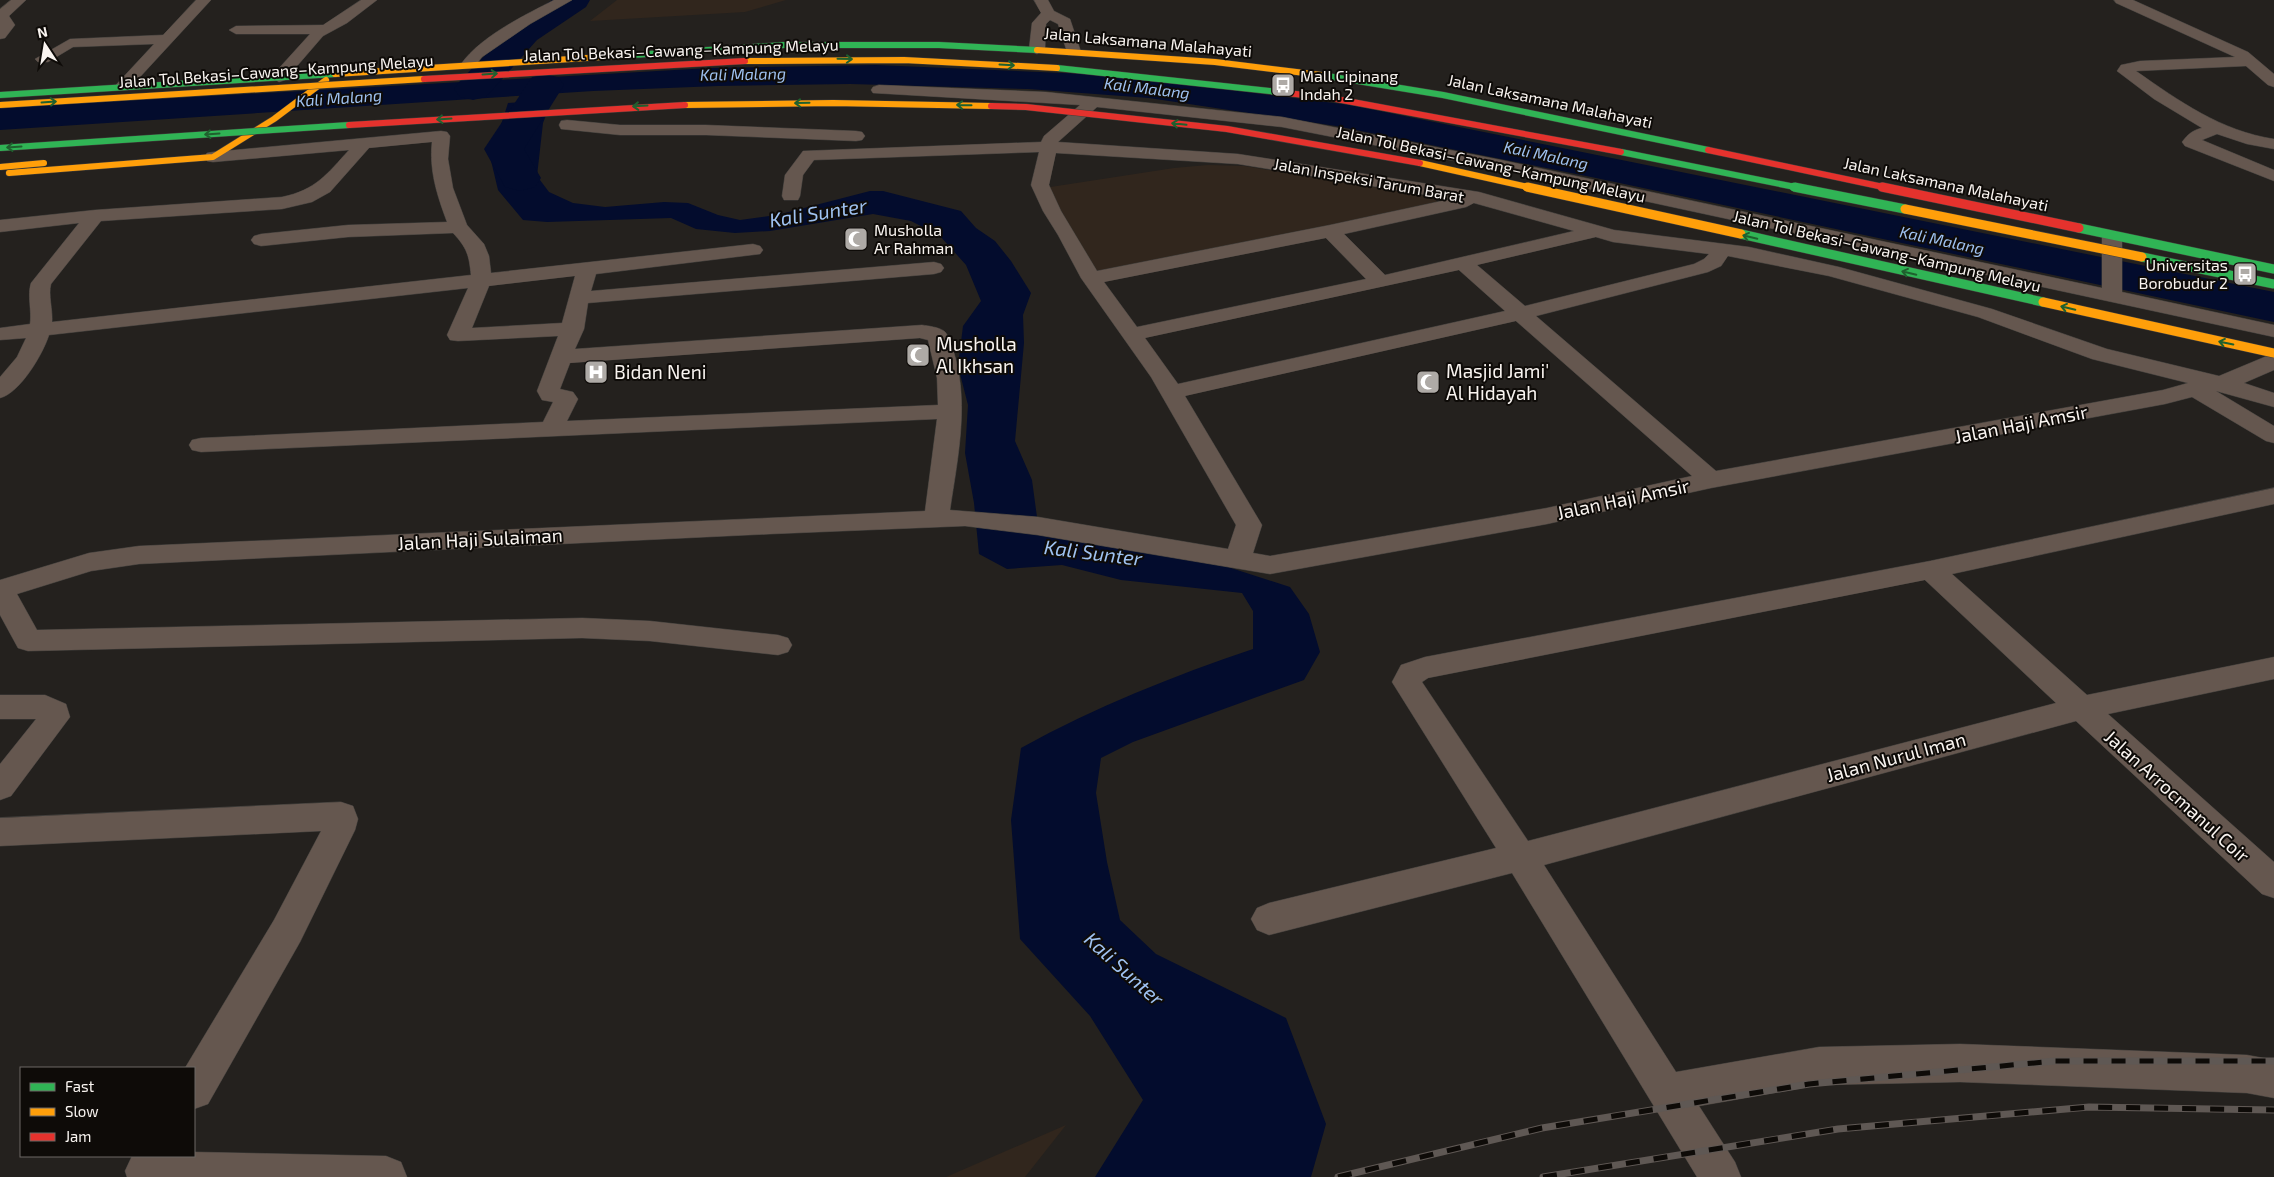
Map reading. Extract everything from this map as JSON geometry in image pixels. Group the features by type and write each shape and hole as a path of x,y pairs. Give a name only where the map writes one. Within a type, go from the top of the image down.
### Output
{"main road":[{"name":"Jalan Laksamana Malahayati","path":"0,94 535,59 793,45 887,43 1036,49 1270,68 1443,95 2112,241 2274,269"},
{"name":"Jalan Tol Bekasi–Cawang–Kampung Melayu","path":"0,105 692,62 802,59 904,60 1041,66 1184,80 1331,98 1537,135 2274,284"},
{"path":"147,85 172,89 324,81 450,71 479,63"},
{"path":"0,174 213,157 274,119 324,81"},
{"name":"Jalan Tol Bekasi–Cawang–Kampung Melayu","path":"0,148 565,118 654,105 833,103 1026,106 1227,129 1430,165 2274,353"},
{"path":"0,167 454,130 565,118"}],"street":[{"path":"0,35 8,25 1,15 19,0"},
{"path":"122,87 165,38 204,0"},
{"path":"279,77 318,33 370,0"},
{"path":"479,63 477,54 525,21 565,0"},
{"path":"1041,0 1048,14 1065,22 1072,52"},
{"path":"2122,1 2148,0"},
{"path":"2122,1 2204,36 2250,61 2274,82"},
{"path":"1036,49 1039,23 1048,14"},
{"path":"236,30 324,29"},
{"path":"43,59 70,43 165,38"},
{"path":"2250,61 2126,68 2125,71 2147,87 2217,129 2254,142 2274,144"},
{"path":"879,90 1027,96 1095,101 1282,122 1501,165 1859,241 2112,292 2274,330"},
{"path":"615,146 814,150 1048,144 1095,101"},
{"path":"565,118 620,130 706,130 1048,144"},
{"path":"2217,129 2199,134 2191,142 2274,176"},
{"path":"213,157 441,136 439,159 444,188 458,227 474,244 479,256 482,279 458,334 573,329"},
{"path":"790,196 794,175 814,150 834,136"},
{"path":"0,226 95,216 282,202 305,198 324,188 365,142"},
{"path":"1048,144 1046,167 1040,185 1052,211 1068,235 1104,299 1133,334 1171,392 1249,525 1237,561"},
{"name":"Jalan Inspeksi Tarum Barat","path":"1048,144 1238,159 1479,198 1493,183 1501,165"},
{"path":"1091,278 1330,231 1479,198 1613,236 1719,249 1832,270 1985,313 2100,354 2222,384 2274,400"},
{"path":"0,391 27,360 37,345 43,302 39,290 41,283 95,216"},
{"path":"261,240 348,231 458,227"},
{"path":"1330,231 1381,282"},
{"path":"1133,334 1464,264 1594,232"},
{"path":"1832,270 1859,241"},
{"path":"2112,241 2112,292"},
{"path":"1171,392 1523,314 1706,266 1716,262 1719,256 1719,249"},
{"path":"0,334 337,298 482,279 753,250"},
{"path":"1464,264 1711,480"},
{"path":"552,429 566,399 565,397 550,395 548,391 573,329 578,298 587,268"},
{"path":"578,298 934,268"},
{"path":"561,357 922,331 937,336 941,344 947,374 950,411 936,520"},
{"name":"Jalan Haji Amsir","path":"965,518 1038,526 1237,561 1270,565 1547,516 1711,480 2165,397 2194,388 2222,384 2274,360"},
{"path":"2194,388 2274,436"},
{"path":"201,445 950,411"},
{"path":"1720,1177 1520,856 1407,682 1411,673 1435,666 1930,570 2274,496"},
{"name":"Jalan Haji Sulaiman","path":"1,590 89,562 139,555 770,525 965,518"},
{"name":"Jalan Arrocmanul Coir","path":"1930,570 2274,883"},
{"path":"1,590 28,641 582,628 650,631 778,645"},
{"name":"Jalan Nurul Iman","path":"1269,919 1520,856 2081,708 2274,668"},
{"path":"0,707 45,707 55,712 54,716 0,787"},
{"path":"0,832 341,816 342,819 338,830 287,931 195,1088"},
{"path":"1666,1093 1819,1066 1969,1064 2237,1073 2274,1079"},
{"path":"147,1168 386,1177"}],"shaded area":[{"path":"617,0 786,0 745,12 590,21"},
{"path":"1208,165 1244,166 1427,196 1437,201 1437,203 1092,277 1044,188 1174,168"},
{"path":"1066,1125 1025,1177 946,1177"}],"water":[{"name":"Kali Malang","path":"876,65 1109,75 1350,105 2274,292 2274,322 1596,178 1336,126 1149,98 1028,89 850,84 718,86 593,91 0,130 0,108 710,68"},
{"path":"552,100 543,123 537,176 549,192 573,203 605,207 664,202 688,203 718,215 740,220 777,215 870,191 883,191 961,211 976,228 995,241 1011,261 1031,293 1023,315 1024,343 1015,441 1032,480 1039,532 1200,558 1290,587 1309,614 1320,652 1304,680 1133,742 1101,758 1096,793 1107,862 1120,920 1156,954 1286,1018 1326,1124 1311,1177 1095,1177 1143,1100 1090,1016 1020,939 1011,820 1021,748 1077,719 1135,693 1253,649 1253,611 1242,593 1121,580 1062,565 1007,569 979,554 974,503 965,453 968,405 958,366 963,326 981,301 966,265 940,236 911,221 873,214 770,231 735,233 696,229 671,218 547,222 523,220 498,190 488,148 501,125 508,103"}],"waterway":[{"path":"473,89 525,33 574,0"},
{"name":"Kali Sunter","path":"520,178 504,149 545,85"}],"railway":[{"path":"1338,1177 1542,1128 1809,1084 2055,1061 2274,1061"},
{"path":"1543,1177 1838,1129 2089,1107 2274,1110"}],"traffic: fast":[{"path":"618,56 784,45 939,45 1037,50"},
{"path":"1057,68 1278,92"},
{"path":"0,95 335,74"},
{"path":"1321,75 1443,95 1708,150"},
{"path":"0,148 349,125"},
{"path":"1621,152 1905,209"},
{"path":"2079,228 2274,269"},
{"path":"1741,234 2043,302"},
{"path":"2142,257 2274,284"}],"traffic: slow":[{"path":"1037,50 1215,62 1321,75"},
{"path":"335,74 618,56"},
{"path":"745,61 904,60 1057,68"},
{"path":"0,105 424,79"},
{"path":"9,173 213,157 274,119 326,80"},
{"path":"685,105 833,103 991,106"},
{"path":"0,167 44,163"},
{"path":"1420,163 1741,234"},
{"path":"1905,209 2142,257"},
{"path":"2043,302 2274,353"}],"traffic: jam":[{"path":"424,79 745,61"},
{"path":"1278,92 1331,98 1621,152"},
{"path":"349,125 685,105"},
{"path":"991,106 1026,107 1227,129 1420,163"},
{"path":"1708,150 2079,228"}],"place":[{"name":"Mall Cipinang Indah 2","path":"1283,85"},
{"name":"Musholla Ar Rahman","path":"856,239"},
{"name":"Universitas Borobudur 2","path":"2245,274"},
{"name":"Musholla Al Ikhsan","path":"918,355"},
{"name":"Bidan Neni","path":"596,372"},
{"name":"Masjid Jami' Al Hidayah","path":"1428,382"}]}
